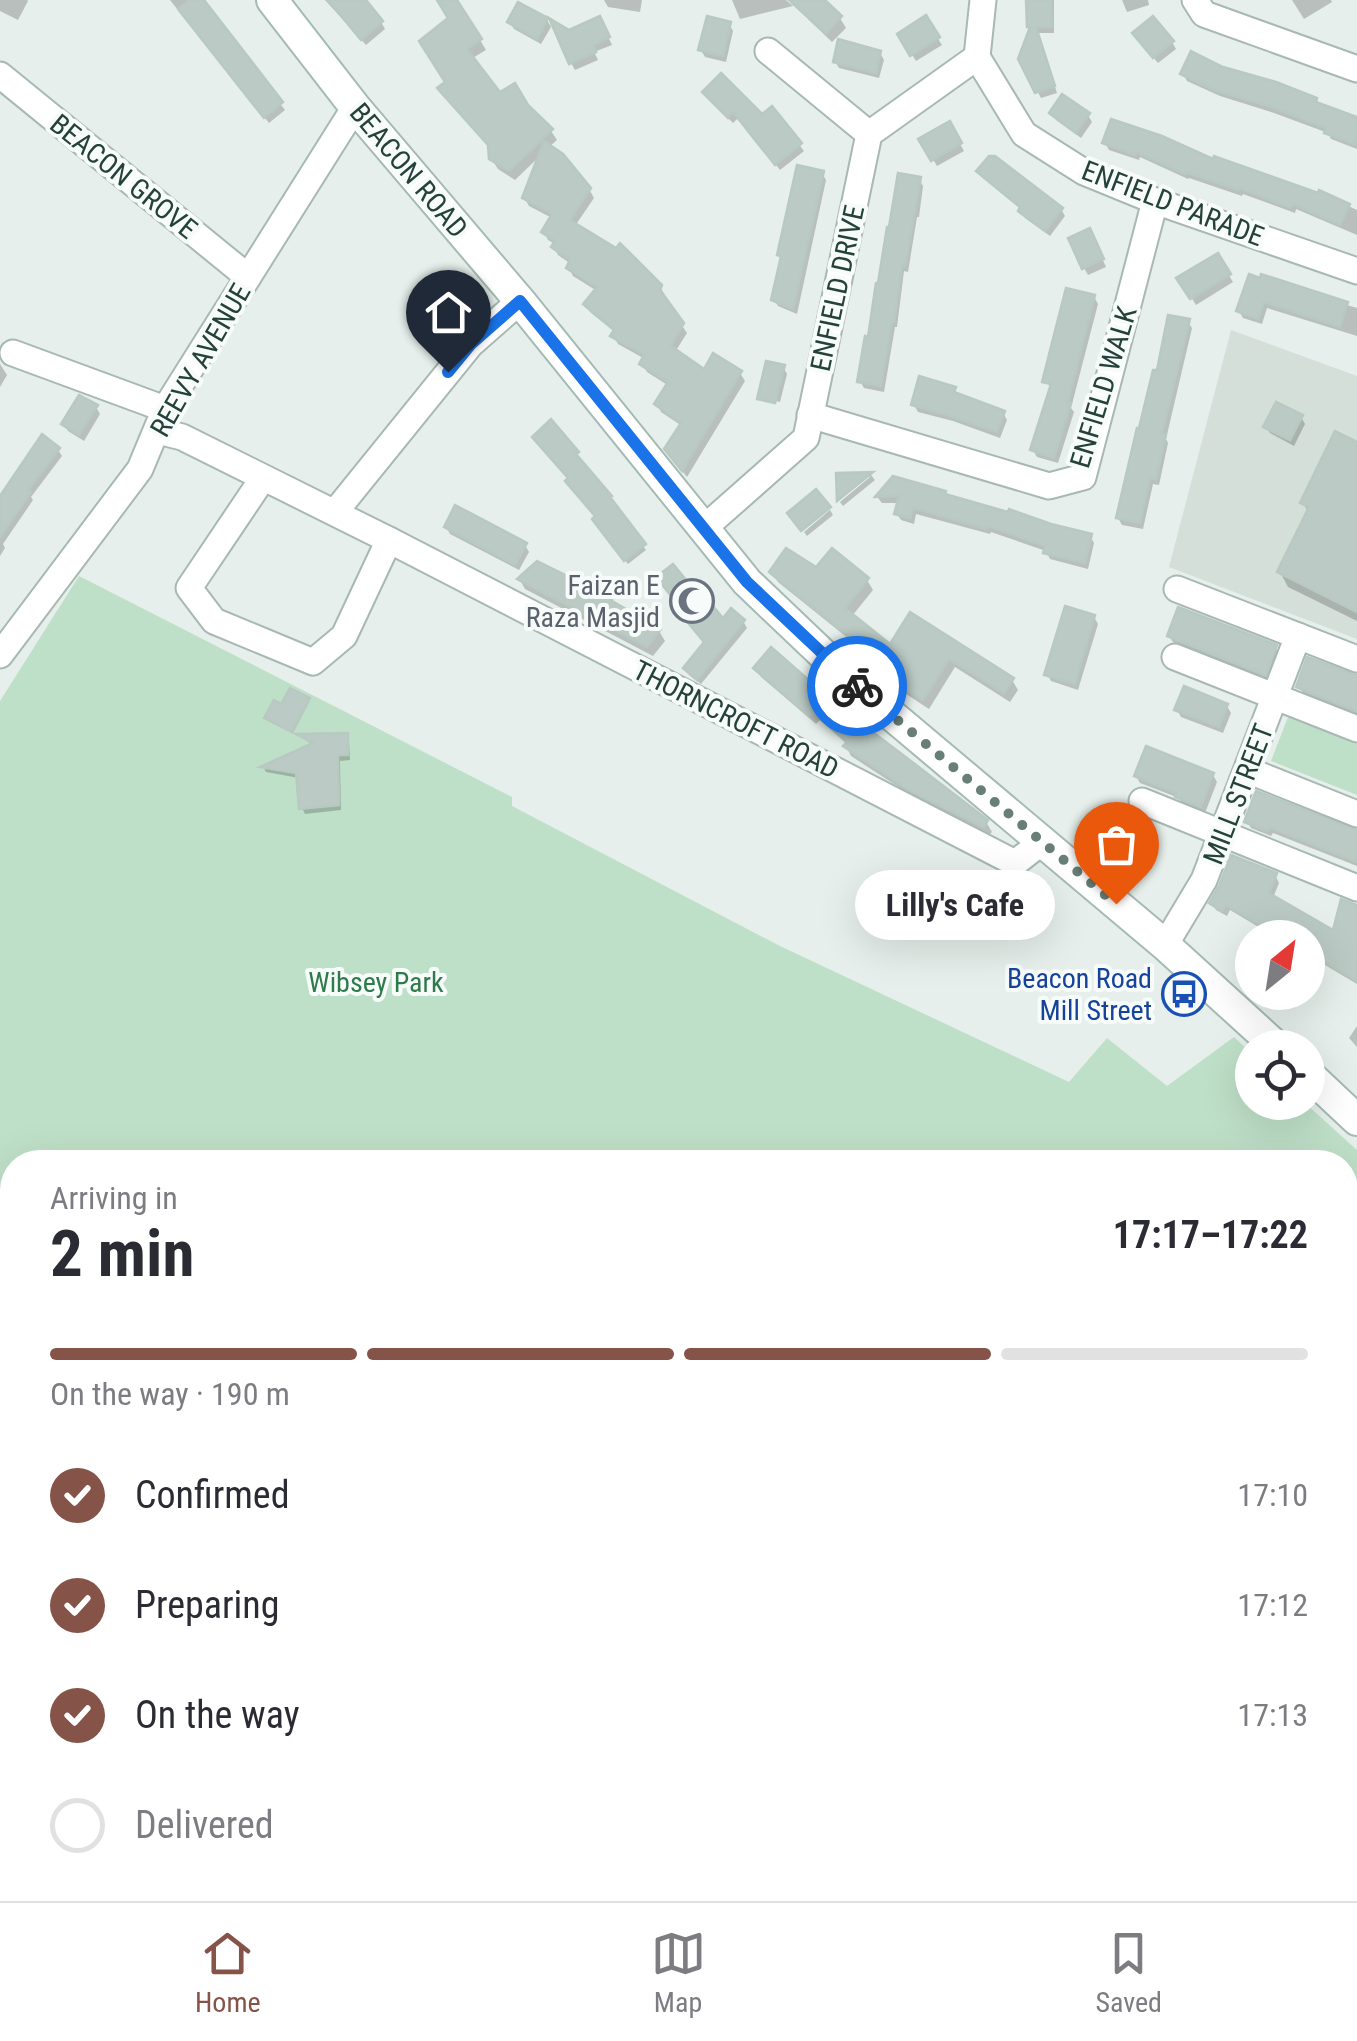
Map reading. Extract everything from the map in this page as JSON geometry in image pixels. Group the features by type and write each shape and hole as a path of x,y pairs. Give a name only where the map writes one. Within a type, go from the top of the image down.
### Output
{"main road":[{"name":"BEACON ROAD","path":"272,0 355,107 520,301 747,582 850,680 1165,945 1258,1030"},
{"path":"1325,1090 1357,1120"}],"street":[{"path":"768,51 869,134 977,56 983,0"},
{"path":"1195,0 1204,14 1357,68"},
{"name":"ENFIELD PARADE","path":"977,56 1024,134 1084,172 1155,201 1357,271"},
{"name":"BEACON GROVE","path":"0,74 248,276"},
{"name":"REEVY AVENUE","path":"0,655 140,468 161,420 355,107"},
{"name":"ENFIELD DRIVE","path":"704,528 806,438 869,134"},
{"name":"ENFIELD WALK","path":"810,415 1049,486 1083,477 1155,201"},
{"path":"335,512 471,344 520,301"},
{"name":"THORNCROFT ROAD","path":"13,353 161,420 182,437 1015,862 1042,842"},
{"path":"263,478 189,588 214,621 313,662 344,636 390,540"},
{"path":"1177,589 1357,660"},
{"name":"MILL STREET","path":"1165,945 1204,880 1298,636"},
{"path":"1175,658 1357,729"},
{"path":"1247,770 1357,814"},
{"path":"1142,802 1357,888"}],"shaded area":[{"path":"1231,330 1357,376 1357,639 1169,567"}],"green space":[{"name":"Wibsey Park","path":"79,576 512,797 512,806 780,946 1069,1082 1107,1038 1167,1086 1234,1037 1235,1120 1324,1120 1357,1150 0,1150 0,701"},
{"path":"1288,717 1357,744 1357,795 1271,761"}],"building":[{"path":"189,0 204,0 283,102 264,118 178,9"},
{"path":"328,0 366,0 383,21 361,40"},
{"path":"437,0 457,0 482,39 467,49 500,92 515,83 528,105 553,129 509,171 489,159 488,145 437,88 445,82 419,41 448,18"},
{"path":"789,0 825,0 842,16 826,34"},
{"path":"1026,0 1051,0 1052,27 1036,27 1055,86 1035,93 1018,59 1030,27"},
{"path":"518,2 548,18 537,39 507,22"},
{"path":"926,15 940,37 910,56 897,34"},
{"path":"600,16 610,37 593,45 596,52 569,64 549,18 569,30"},
{"path":"707,16 731,22 723,56 698,50"},
{"path":"1153,16 1174,41 1153,58 1132,33"},
{"path":"838,39 881,51 876,73 833,62"},
{"path":"1191,51 1223,67 1276,82 1357,117 1357,145 1324,133 1326,128 1214,90 1180,74"},
{"path":"721,73 762,114 772,106 802,143 775,165 733,112 728,118 702,92"},
{"path":"1062,94 1090,113 1076,133 1049,113"},
{"path":"1111,119 1213,159 1214,156 1318,193 1319,190 1350,204 1340,225 1293,204 1291,208 1239,188 1185,174 1136,152 1135,155 1102,143"},
{"path":"950,121 962,143 931,161 918,139"},
{"path":"544,141 563,154 591,188 570,220 616,248 620,243 662,285 660,290 684,323 671,346 704,369 713,353 742,371 682,471 664,449 681,423 654,404 668,382 639,364 644,355 610,336 614,330 583,304 597,287 566,268 570,260 551,247 555,241 541,232 552,214 522,198"},
{"path":"989,156 995,156 1063,208 1045,231 976,171"},
{"path":"797,165 824,171 793,309 771,300"},
{"path":"898,173 921,177 881,386 857,382"},
{"path":"1090,228 1104,259 1082,269 1068,238"},
{"path":"1218,253 1231,274 1190,299 1176,278"},
{"path":"1249,274 1260,278 1261,274 1348,302 1340,327 1264,302 1258,319 1236,311"},
{"path":"1066,288 1095,295 1068,402 1071,403 1054,458 1030,450 1051,384 1042,382"},
{"path":"1168,315 1190,319 1162,433 1166,434 1156,479 1150,478 1140,523 1116,518"},
{"path":"766,361 785,365 775,403 757,399"},
{"path":"919,376 956,387 954,392 1005,411 997,432 911,405"},
{"path":"79,395 98,405 79,435 61,424"},
{"path":"1276,402 1303,415 1290,440 1263,427"},
{"path":"551,419 646,544 624,561 592,519 595,516 565,481 568,478 532,437"},
{"path":"1335,431 1357,442 1357,612 1277,572 1309,507 1300,503"},
{"path":"42,434 60,448 28,490 31,492 0,537 0,496"},
{"path":"873,472 837,501 836,473"},
{"path":"893,476 1092,534 1085,563 1043,553 1045,546 988,526 987,529 913,508 910,518 894,514 899,496 875,497"},
{"path":"816,489 831,507 801,531 787,513"},
{"path":"455,505 527,543 515,565 444,527"},
{"path":"786,548 816,567 832,548 869,578 845,608 890,644 910,612 1014,678 1004,693 949,659 923,700 874,669 879,661 769,572"},
{"path":"537,561 612,598 661,629 647,647 517,579"},
{"path":"673,564 723,618 731,608 745,620 697,680 683,668 704,642 656,577"},
{"path":"1065,606 1095,615 1075,684 1044,675"},
{"path":"1178,607 1277,645 1266,675 1167,636"},
{"path":"771,647 826,698 988,820 984,827 909,790 843,746 847,742 813,712 809,716 753,668"},
{"path":"1307,657 1357,675 1357,711 1296,687"},
{"path":"1184,686 1228,704 1219,727 1174,710"},
{"path":"290,688 310,698 292,732 264,718 274,700 281,704"},
{"path":"348,733 348,755 338,755 339,805 299,809 296,773 260,767 313,743 296,734"},
{"path":"1146,746 1214,773 1201,807 1134,776"},
{"path":"1256,791 1357,830 1357,862 1269,827 1268,831 1244,822"},
{"path":"1231,855 1277,873 1269,893 1316,920 1251,920 1226,905 1222,911 1209,903"},
{"path":"1341,899 1357,905 1357,981 1325,962 1325,925 1333,930"}],"way so far":[{"path":"857,686 1116,904"}],"place":[{"name":"Faizan E Raza Masjid","path":"692,601"},
{"name":"Lilly's Cafe","path":"1116,904"},
{"name":"Beacon Road Mill Street","path":"1184,994"}],"route":[{"path":"448,372 471,344 520,301 747,582 857,686"}]}
